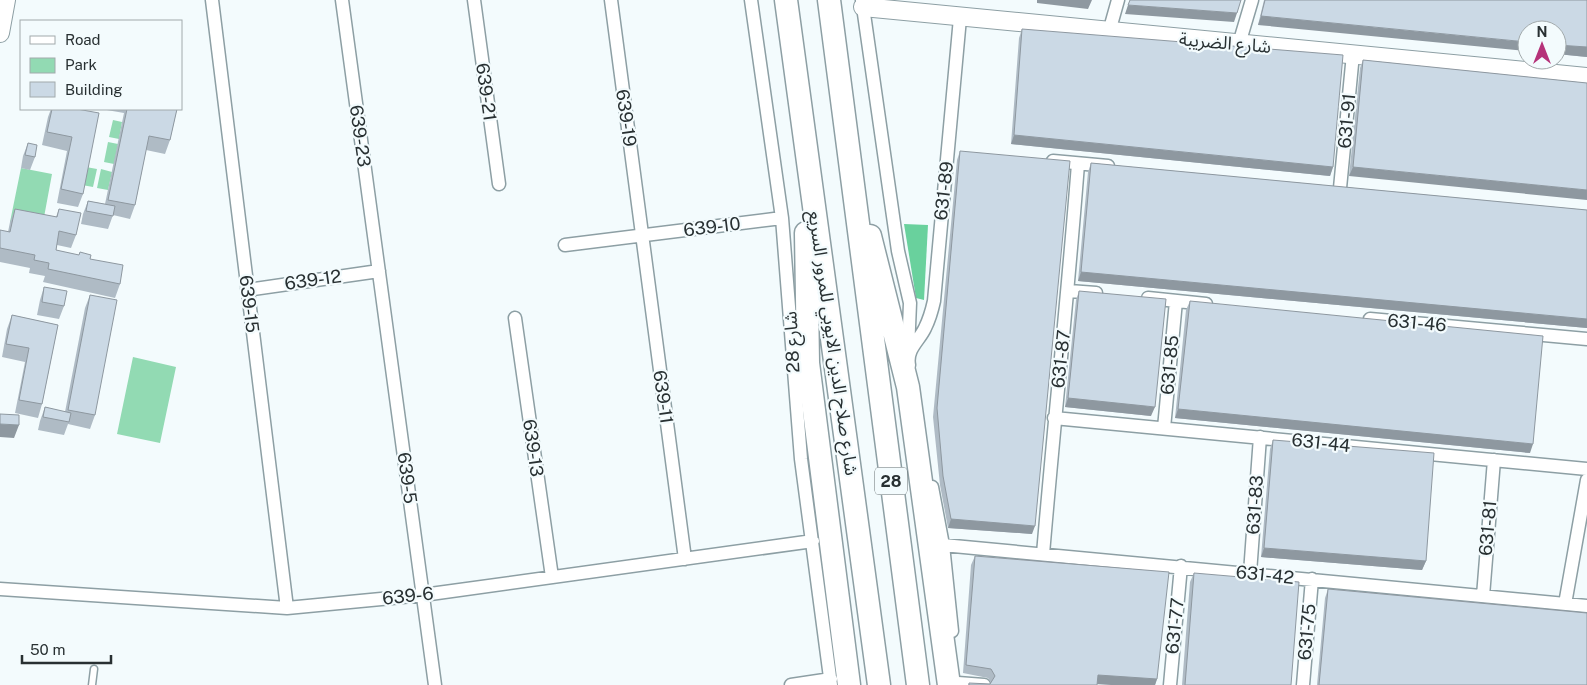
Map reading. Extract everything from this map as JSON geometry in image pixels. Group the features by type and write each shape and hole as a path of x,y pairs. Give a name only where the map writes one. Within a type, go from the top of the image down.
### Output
{"highway":[{"name":"شارع صلاح الدين الايوبي للمرور السريع","path":"786,0 879,685"},
{"name":"28","path":"828,0 918,685"},
{"path":"849,155 908,387 955,684"},
{"path":"807,160 806,286 808,363 837,683"}],"street":[{"path":"0,33 6,0"},
{"name":"639-15","path":"212,0 287,608"},
{"name":"639-23","path":"342,0 379,271"},
{"name":"639-21","path":"474,0 499,184"},
{"name":"639-19","path":"610,0 642,235"},
{"name":"شارع 28","path":"751,0 782,218 797,418 813,541 837,683"},
{"path":"1109,32 1118,0"},
{"path":"1239,44 1252,0"},
{"path":"862,4 898,251 910,303 908,387"},
{"name":"شارع الضريبة","path":"862,4 960,18 1587,77"},
{"name":"631-89","path":"908,359 913,345 924,329 934,301 953,150 960,18"},
{"name":"631-91","path":"1340,188 1353,54"},
{"path":"1041,160 1117,167"},
{"name":"631-87","path":"1043,554 1054,418 1069,291 1078,164"},
{"name":"639-10","path":"565,245 782,218"},
{"name":"639-11","path":"642,235 685,559"},
{"name":"639-12","path":"247,290 379,271"},
{"name":"639-5","path":"379,271 435,685"},
{"path":"1069,291 1108,294"},
{"path":"1137,297 1216,304"},
{"name":"631-85","path":"1164,428 1176,301"},
{"name":"631-46","path":"1352,317 1587,339"},
{"name":"639-13","path":"515,318 552,577"},
{"path":"908,359 943,545 955,684 984,685"},
{"name":"631-44","path":"1054,418 1587,469"},
{"name":"631-83","path":"1250,573 1260,437"},
{"name":"631-81","path":"1482,596 1494,460"},
{"path":"1565,604 1587,480"},
{"name":"639-6","path":"0,589 287,608 423,595 813,541"},
{"name":"631-42","path":"943,545 1181,566 1587,606"},
{"name":"631-77","path":"1170,685 1181,566"},
{"name":"631-75","path":"1303,685 1312,579"},
{"path":"791,685 837,683"}],"lane":[{"path":"92,685 94,669"}],"green space":[{"path":"113,120 122,122 119,139 109,137"},
{"path":"108,142 118,144 114,164 104,162"},
{"path":"86,167 97,169 93,187 82,185"},
{"path":"21,168 52,174 42,228 10,222"},
{"path":"101,169 112,172 108,190 97,188"},
{"path":"904,224 928,225 924,300 916,298"},
{"path":"133,357 176,367 160,443 117,434"}],"building":[{"path":"1130,0 1241,0 1237,13 1128,5"},
{"path":"1265,0 1587,0 1587,47 1567,46 1567,20 1517,20 1517,41 1261,16"},
{"path":"1022,29 1343,55 1333,167 1014,135"},
{"path":"1363,60 1587,83 1587,190 1353,167"},
{"path":"52,110 82,110 99,113 83,194 61,189 72,137 47,132"},
{"path":"127,110 177,110 170,140 149,136 135,205 108,200"},
{"path":"28,143 37,145 35,157 25,155"},
{"path":"960,151 1070,161 1035,526 951,519 943,476 937,408"},
{"path":"1091,163 1587,210 1587,319 1081,272"},
{"path":"88,201 115,206 113,216 86,211"},
{"path":"15,209 57,217 59,209 81,213 76,235 59,231 56,250 79,255 80,252 91,255 90,259 123,265 120,284 48,269 49,263 34,260 35,255 0,248 0,230 10,232"},
{"path":"44,287 67,291 64,306 42,302"},
{"path":"1079,291 1166,299 1155,407 1068,398"},
{"path":"90,295 117,300 95,415 68,410"},
{"path":"1190,301 1543,336 1533,444 1178,409"},
{"path":"12,315 58,325 42,404 19,400 29,348 6,344"},
{"path":"45,407 71,413 69,422 43,417"},
{"path":"0,414 19,415 19,425 0,424"},
{"path":"1273,440 1434,453 1426,561 1264,548"},
{"path":"975,556 1169,572 1157,679 1098,675 1097,685 969,685 969,683 990,684 995,676 991,669 966,665"},
{"path":"1194,573 1299,582 1291,685 1185,685"},
{"path":"1328,589 1587,613 1587,685 1319,685"}]}
